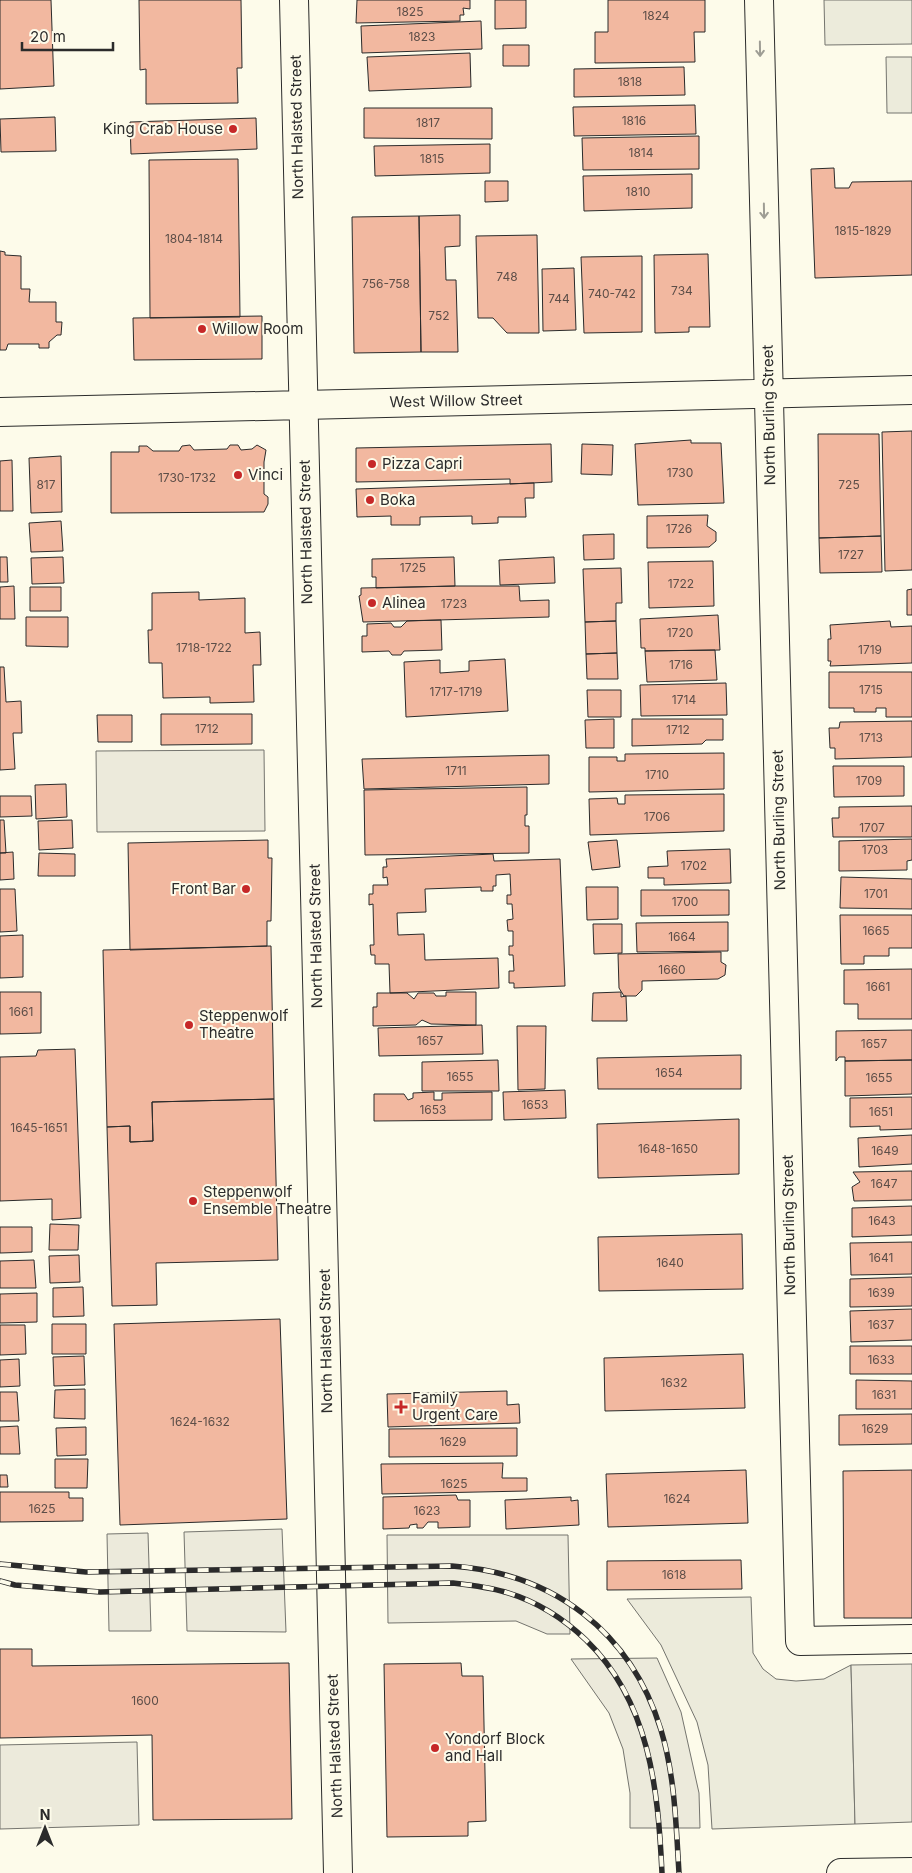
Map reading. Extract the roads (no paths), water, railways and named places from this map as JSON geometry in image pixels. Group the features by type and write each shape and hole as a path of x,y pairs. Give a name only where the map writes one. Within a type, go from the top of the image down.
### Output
{"street":[{"name":"North Halsted Street","path":"294,0 338,1873"},
{"name":"North Burling Street","path":"759,0 800,1641 912,1639"},
{"name":"West Willow Street","path":"0,412 912,390"},
{"path":"841,1873 912,1872"}],"railway":[{"path":"0,1564 86,1572 452,1566 489,1571 523,1581 555,1595 584,1614 609,1637 630,1664 648,1695 666,1747 674,1801 679,1873"},
{"path":"0,1581 15,1585 100,1592 453,1583 499,1590 527,1600 568,1624 586,1640 607,1664 624,1691 637,1719 653,1779 662,1873"}],"place":[{"name":"King Crab House","path":"233,129"},
{"name":"Willow Room","path":"202,329"},
{"name":"Pizza Capri","path":"372,464"},
{"name":"Vinci","path":"238,475"},
{"name":"Boka","path":"370,500"},
{"name":"Alinea","path":"372,603"},
{"name":"Front Bar","path":"246,889"},
{"name":"Steppenwolf Theatre","path":"189,1025"},
{"name":"Steppenwolf Ensemble Theatre","path":"193,1201"},
{"name":"Family Urgent Care","path":"401,1407"},
{"name":"Yondorf Block and Hall","path":"435,1748"}]}
